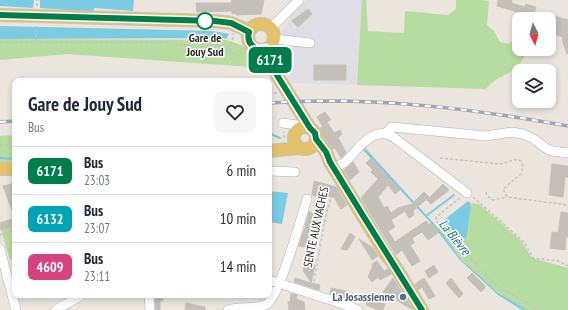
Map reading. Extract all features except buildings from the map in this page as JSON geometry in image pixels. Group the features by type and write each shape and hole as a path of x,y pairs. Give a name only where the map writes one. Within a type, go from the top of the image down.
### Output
{"main road":[{"path":"0,15 205,21 231,23 249,32"},
{"path":"265,24 272,34 271,45 266,48 259,49 253,47 249,41 249,32 254,26 265,24"},
{"path":"266,48 275,72 310,128 315,133 308,145"},
{"path":"294,102 296,130 295,143 308,145 326,152 332,165 422,310"},
{"path":"272,150 296,130 303,127 310,128"},
{"path":"272,151 308,145"},
{"path":"0,169 12,169"}],"street":[{"path":"299,0 272,34 310,43"},
{"path":"284,123 296,130"},
{"path":"386,133 392,127 486,136 512,132 534,139 552,151 568,153"},
{"path":"332,165 344,163 369,138 380,133 386,133 467,193"},
{"path":"272,171 295,172"},
{"path":"228,310 258,308 266,305 273,299 280,284 308,199"},
{"path":"0,249 12,295"},
{"path":"272,281 358,310"},
{"path":"13,298 16,310"},
{"path":"56,310 77,298"},
{"path":"149,298 150,310"}],"path":[{"path":"228,48 233,38 231,23"},
{"path":"36,25 36,41"},
{"path":"0,42 163,42 180,45 205,43 228,48 253,64"},
{"path":"272,94 279,91"},
{"path":"0,145 10,145 12,147"},
{"path":"440,158 500,164 507,163 513,159 521,161 521,174 503,189 507,197"},
{"name":"SENTE AUX VACHES","path":"311,294 325,219 335,182"},
{"path":"486,192 487,196 494,200 507,197 568,205"},
{"path":"540,310 498,287 438,223 436,217 467,193 475,198 524,242 533,258 558,261 568,266"},
{"path":"0,235 12,231"}],"shaded area":[{"path":"307,0 362,0 357,85 293,83 279,63 277,53 283,30 293,14"}],"green space":[{"path":"362,0 366,0 368,31 404,33 405,11 448,15 456,9 456,0 489,1 487,25 494,31 500,42 509,44 512,41 512,56 525,56 520,64 512,64 512,71 491,83 486,89 357,85"},
{"path":"0,39 227,40 254,50 257,58 251,67 67,54 0,60"},
{"path":"12,135 12,164 0,165 0,136"},
{"path":"470,203 479,204 521,241 532,258 568,268 568,310 527,310 500,294 477,275 438,228 445,223 464,240 467,236 471,207"},
{"path":"12,226 12,260 10,260 1,230"}],"water":[{"path":"0,0 34,0 33,8 0,6"},
{"path":"40,0 134,0 133,11 94,8 93,12 40,8"},
{"path":"0,26 213,31 229,34 226,39 0,39"},
{"path":"361,147 366,149 438,228 462,260 498,293 527,310 522,310 498,295 460,260 431,223 364,151 359,149"},
{"path":"272,191 288,193 282,224 272,222"},
{"path":"468,201 471,207 467,236 464,240 445,223 444,220"}],"waterway":[{"name":"La Bièvre","path":"272,134 280,138"},
{"path":"0,158 12,159"},
{"path":"426,216 454,195"}],"railway":[{"path":"272,103 307,101 382,102 456,109 568,126"},
{"path":"0,122 12,121"}],"bus line":[{"name":"6171","path":"0,15 215,21 231,23 249,32 248,38 253,47 259,49 266,48 275,72 310,128 315,133 316,139 326,152 330,162 387,256 393,263 422,310"}],"place":[{"name":"Gare de Jouy Sud","path":"205,21"},
{"name":"La Josassienne","path":"403,297"}]}
